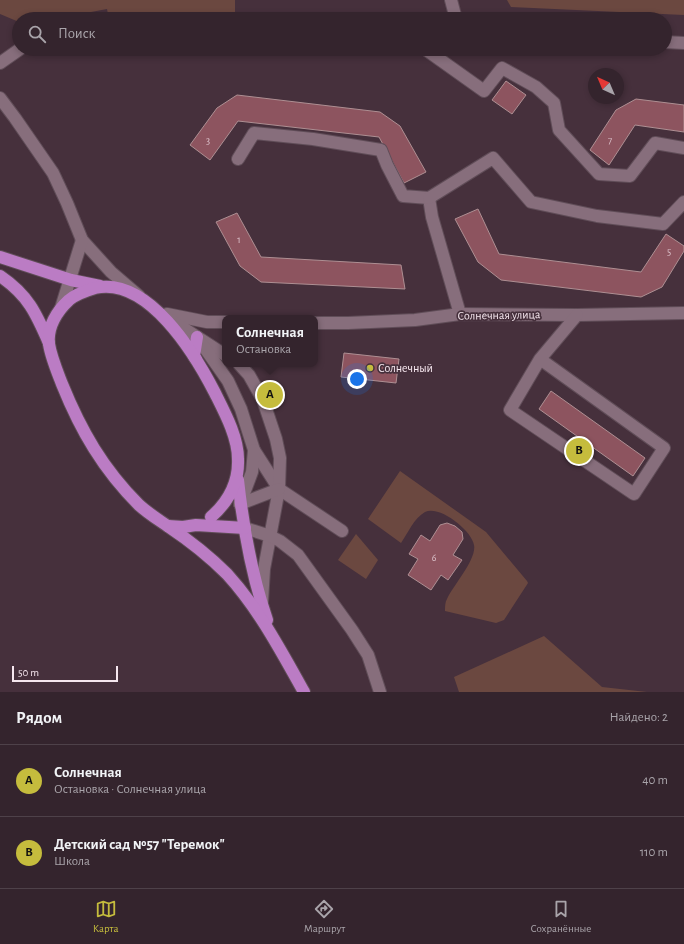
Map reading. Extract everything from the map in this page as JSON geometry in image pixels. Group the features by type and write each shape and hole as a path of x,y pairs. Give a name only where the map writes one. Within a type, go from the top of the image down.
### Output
{"main road":[{"path":"0,257 71,280 124,290 148,303 159,312 172,326 194,356 223,408 235,441 238,459 237,473 240,504 244,528 262,605 271,633"},
{"path":"0,276 21,293 32,306 39,319 49,344 55,366 88,441 122,487 141,506 204,552 228,576 271,633 304,692"},
{"path":"49,344 52,326 61,308 71,298 80,293 103,286"},
{"path":"194,356 197,337"},
{"path":"211,517 222,507 232,492 237,473"},
{"path":"168,526 183,527 196,524 240,504"},
{"path":"196,524 244,528"}],"street":[{"path":"451,0 454,12"},
{"path":"672,42 684,43"},
{"path":"0,63 12,55"},
{"path":"436,56 484,91 502,68 536,87 554,103 559,130 599,174 630,176 655,143 684,148"},
{"path":"0,98 53,173 82,240 111,272 148,303"},
{"path":"238,159 254,133 313,139 381,150 403,196 429,198 493,158 531,202 597,216 663,224 684,202"},
{"path":"429,198 432,217 460,314"},
{"path":"61,308 71,280 82,240"},
{"path":"159,312 207,322 222,322"},
{"path":"159,312 222,353"},
{"name":"Солнечная улица","path":"318,323 415,320 460,314 577,315 684,313"},
{"path":"540,359 664,448 634,494 510,410 540,359 577,315"},
{"path":"197,337 207,322"},
{"path":"197,337 228,381 242,410 254,450 279,490 342,531"},
{"path":"242,367 249,374 263,400 276,439 280,458 279,490 264,569 262,605"},
{"path":"240,504 252,472 254,450"},
{"path":"240,504 279,490"},
{"path":"244,528 270,536 280,541 298,555 352,630 368,655 380,692"}],"shaded area":[{"path":"0,0 235,0 235,12 108,12 107,9 91,12 12,12 12,19 0,14"},
{"path":"507,0 684,0 684,15 672,14 672,12 619,12 511,7"},
{"path":"400,471 486,532 527,581 528,583 504,620 496,623 445,611 446,600 472,558 474,551 472,539 468,533 454,521 439,512 425,512 414,522 401,543 368,519"},
{"path":"356,534 378,560 366,579 338,560"},
{"path":"544,636 602,687 647,692 459,692 454,677"}],"building":[{"path":"506,81 526,95 512,114 492,100"},
{"path":"237,95 380,112 400,126 426,172 404,183 379,137 238,121 210,160 190,145 217,108"},
{"path":"636,99 684,105 684,132 635,125 609,165 590,150 616,110"},
{"path":"478,209 499,254 641,272 666,234 684,246 684,251 662,287 641,297 501,280 478,262 455,219"},
{"path":"237,213 261,257 401,265 405,289 261,282 240,266 216,222"},
{"name":"Солнечный","path":"344,353 399,359 396,383 341,377"},
{"path":"551,391 645,458 633,476 539,409"},
{"path":"447,523 455,526 462,532 463,539 453,555 462,560 448,580 441,575 431,590 408,575 418,559 409,554 421,535 430,541 440,525"}],"place":[{"name":"Солнечный","path":"370,368"},
{"name":"Солнечная","path":"270,395"},
{"name":"Детский сад №57 \"Теремок\"","path":"579,451"}]}
